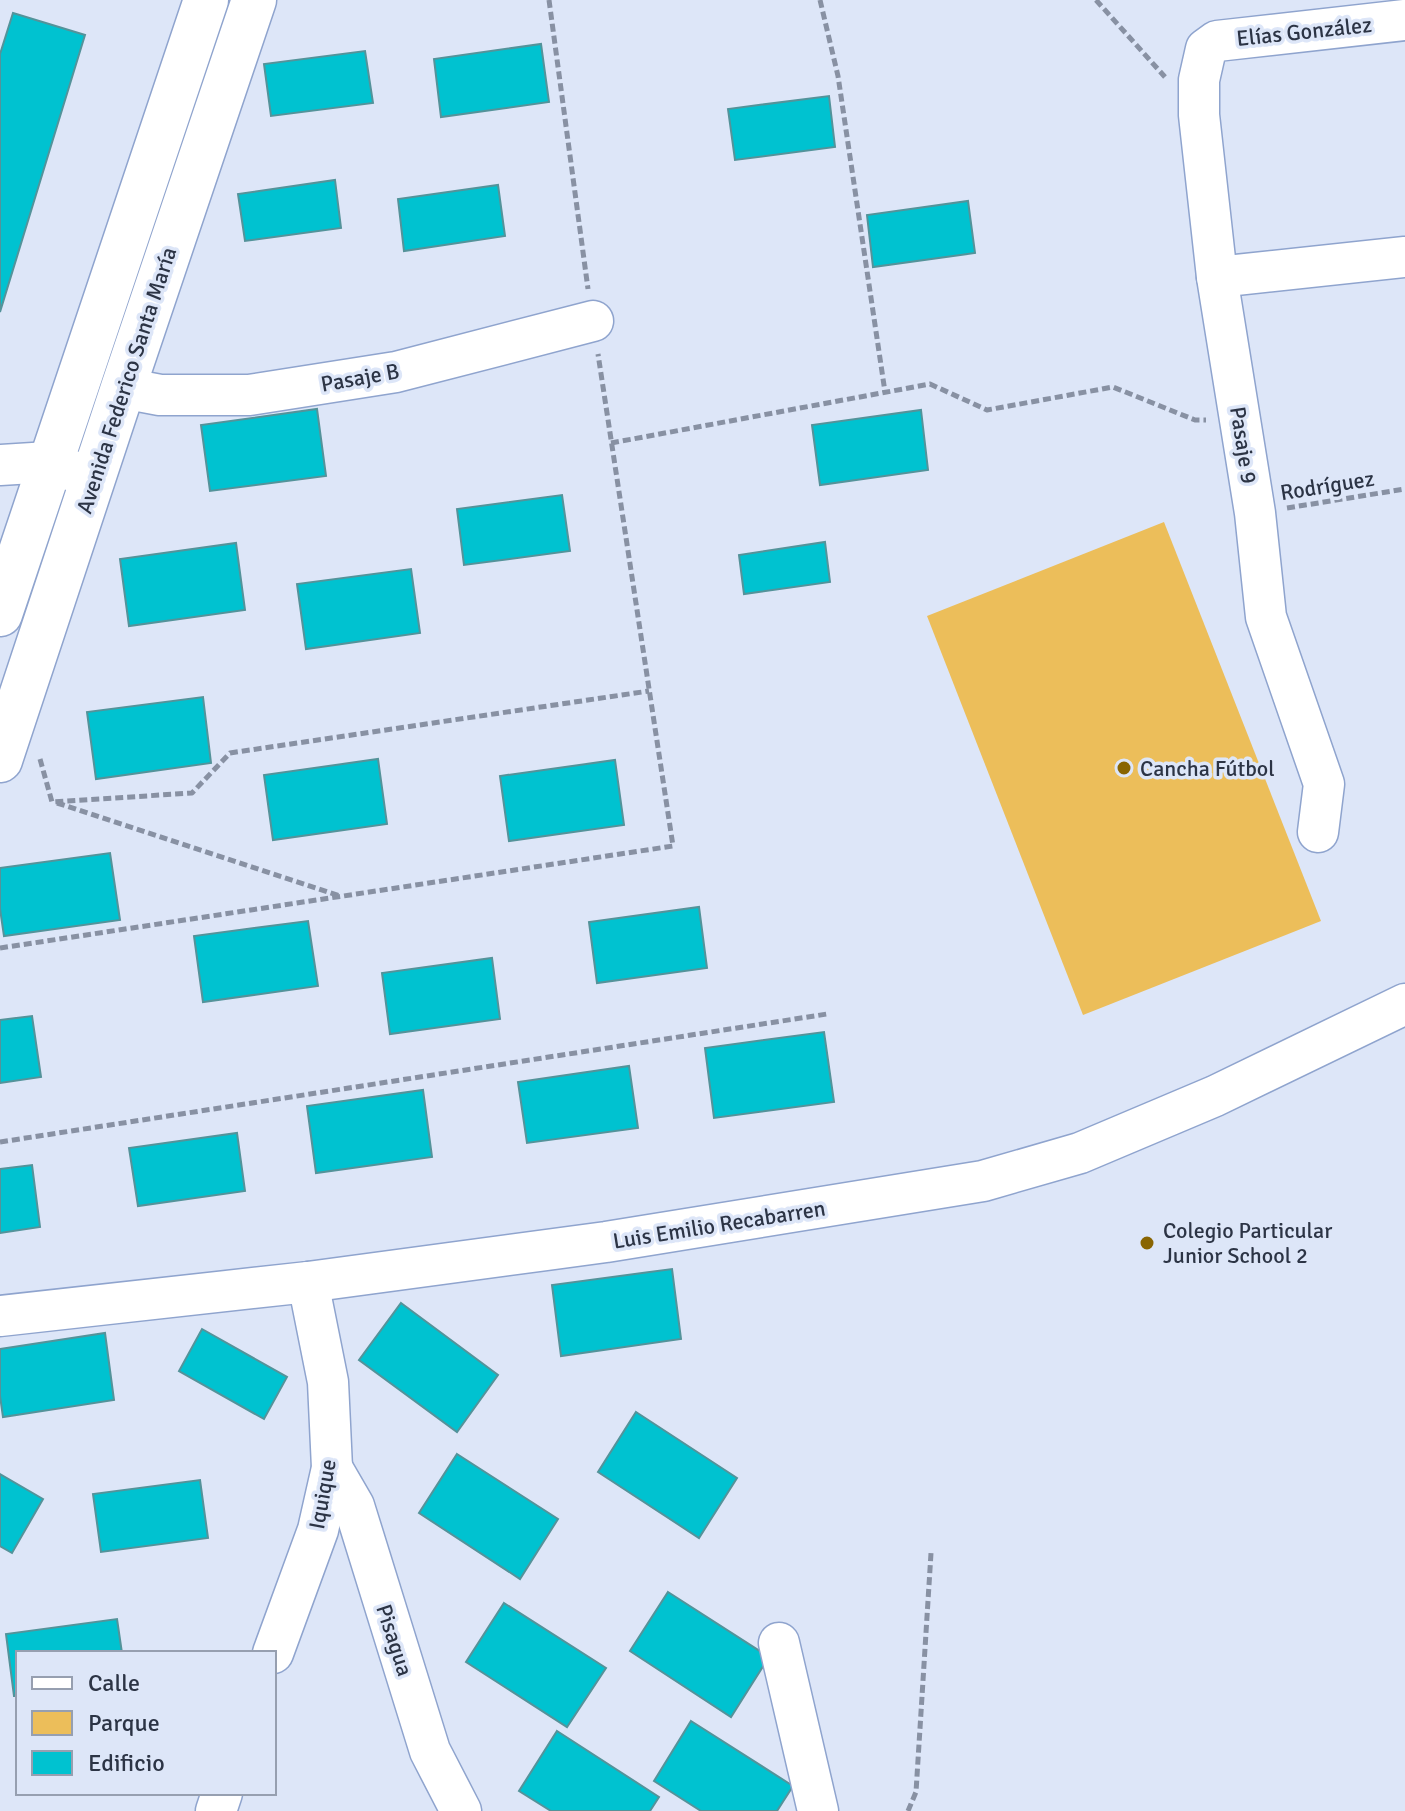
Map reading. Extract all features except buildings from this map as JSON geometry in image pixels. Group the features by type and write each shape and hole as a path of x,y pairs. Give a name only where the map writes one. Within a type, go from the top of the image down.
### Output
{"main road":[{"name":"Avenida Federico Santa María","path":"0,614 206,0"},
{"name":"Avenida Federico Santa María","path":"18,754 21,693 254,0"}],"street":[{"name":"Elías González","path":"1206,49 1217,41 1405,20"},
{"name":"Pasaje 9","path":"1206,49 1199,80 1199,115 1217,277 1255,513 1266,617 1324,784 1318,832"},
{"path":"1217,277 1405,257"},
{"name":"Pasaje B","path":"123,388 160,395 249,395 396,372 593,321"},
{"path":"0,465 49,462 94,479"},
{"name":"Luis Emilio Recabarren","path":"0,1316 308,1282 606,1242 983,1181 1080,1153 1188,1107 1405,1004"},
{"name":"Iquique","path":"274,1651 318,1530 332,1468 328,1382 308,1282"},
{"name":"Pisagua","path":"332,1468 354,1506 430,1751 461,1811"},
{"path":"779,1643 818,1811"}],"path":[{"path":"0,948 673,846 593,321 549,0"},
{"path":"820,0 838,76 885,392"},
{"path":"1096,0 1199,115"},
{"path":"611,443 930,384 987,410 1113,387 1195,420 1239,418"},
{"name":"Rodríguez","path":"1255,513 1405,489"},
{"path":"52,802 192,793 230,753 649,691"},
{"path":"18,754 52,802 341,897"},
{"path":"0,1142 827,1014"},
{"path":"908,1811 916,1792 931,1553"}],"green space":[{"name":"Cancha Fútbol","path":"1164,522 1321,921 1083,1015 927,616"}],"place":[{"name":"Cancha Fútbol","path":"1124,768"},
{"name":"Colegio Particular Junior School 2","path":"1147,1243"}]}
